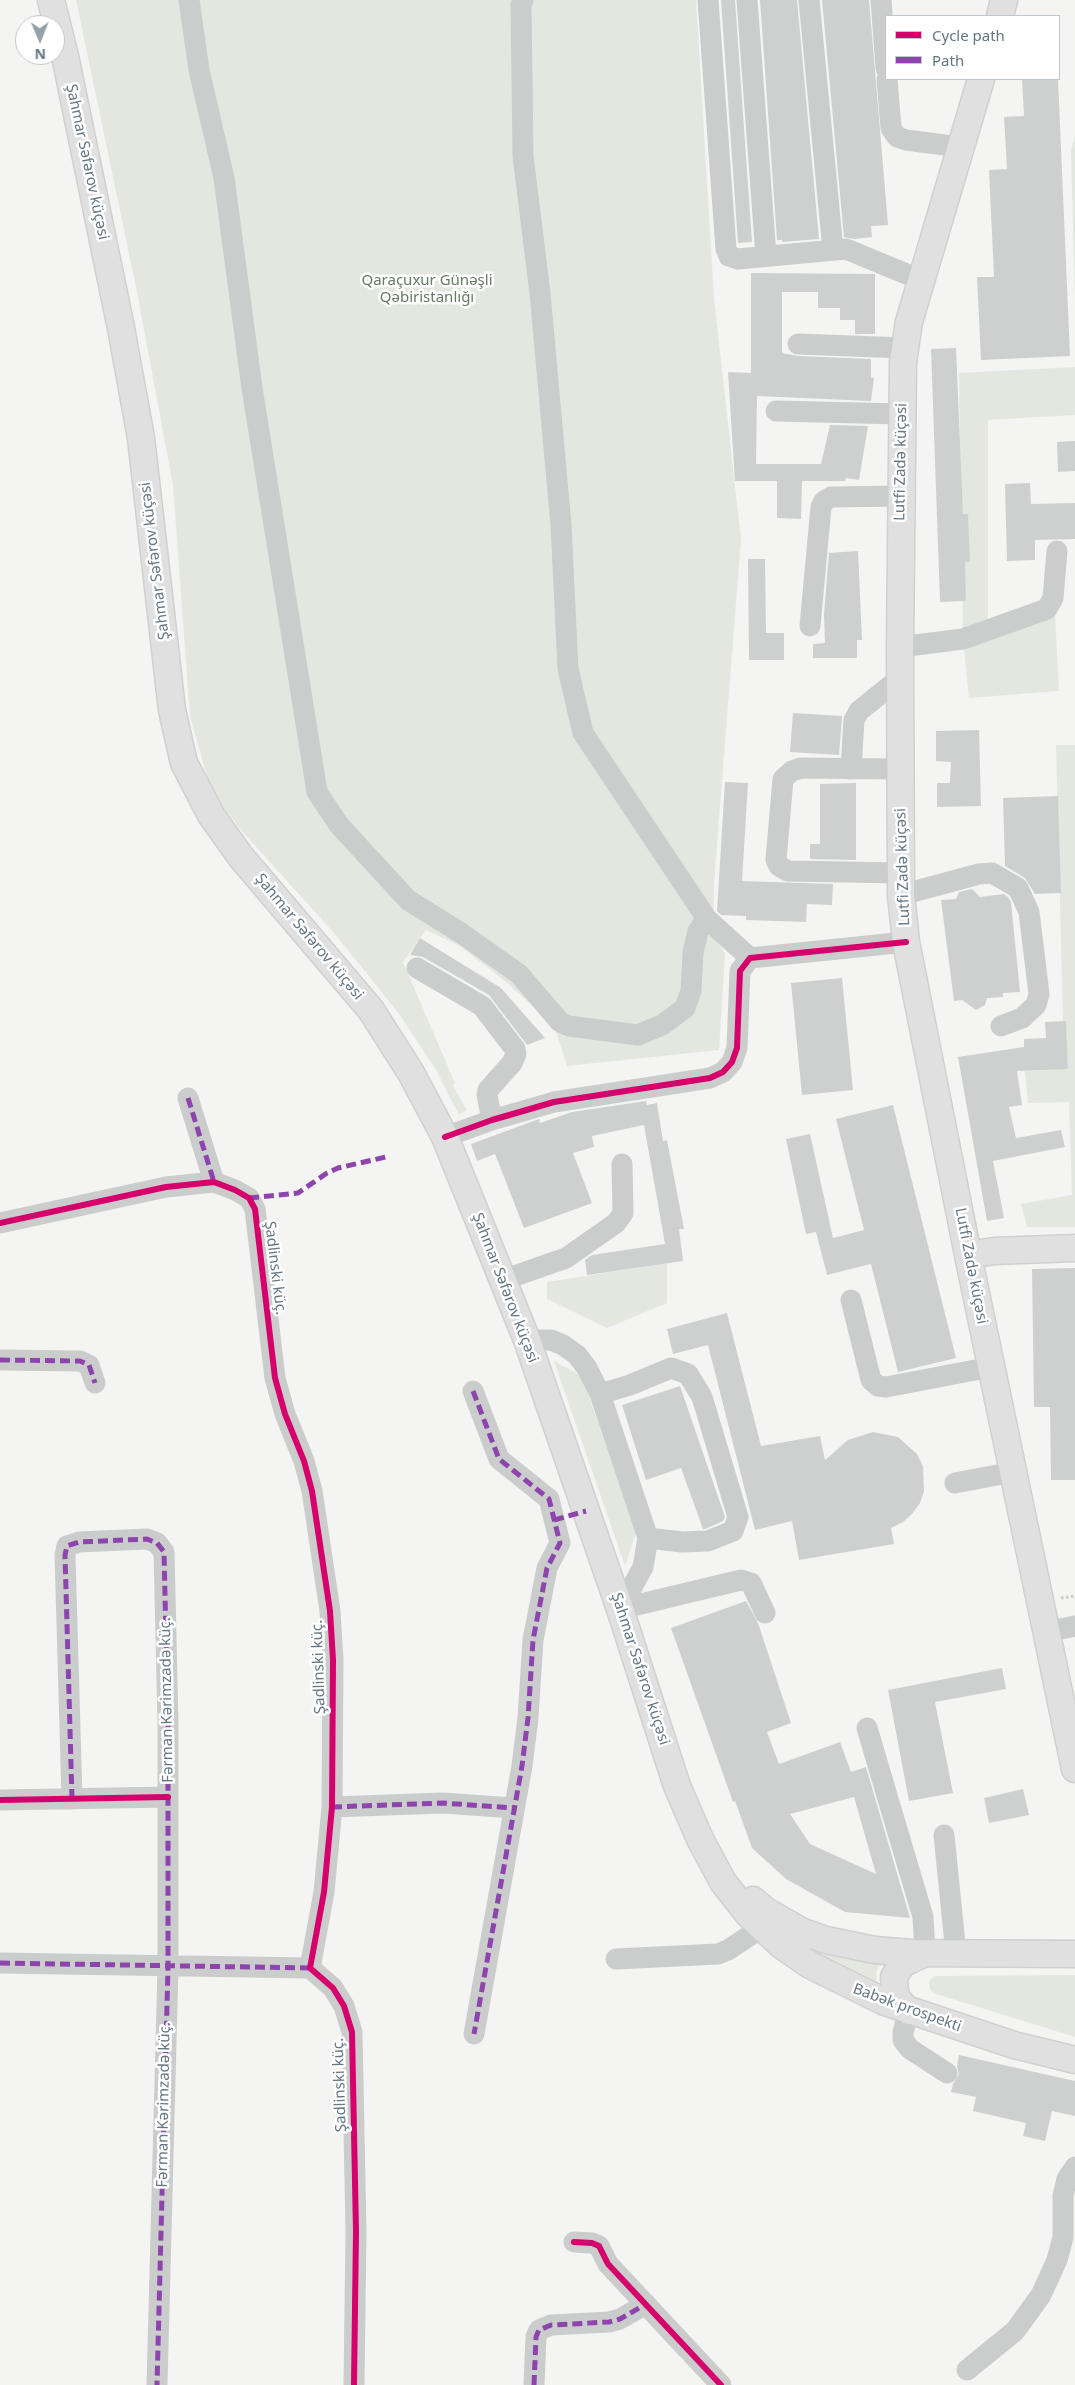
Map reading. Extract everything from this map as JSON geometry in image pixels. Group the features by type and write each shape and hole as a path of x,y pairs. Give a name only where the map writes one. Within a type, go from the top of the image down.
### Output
{"main road":[{"name":"Şahmar Səfərov küçəsi","path":"51,0 65,56 121,328 141,438 172,710 184,763 206,807 241,857 371,1010 411,1073 445,1137 527,1340 620,1609 677,1786 704,1847"},
{"path":"1000,15 1004,0"},
{"name":"Lutfi Zadə küçəsi","path":"981,80 909,322 905,348 901,414 900,496 901,884 906,942 968,1256 1075,1769"},
{"path":"968,1256 994,1251 1075,1248"},
{"path":"704,1847 745,1894 766,1911 803,1932 826,1940 876,1950 925,1954 1075,1954"},
{"name":"Babək prospekti","path":"704,1847 734,1897 761,1928 810,1965 836,1980 909,2011 1014,2045 1075,2060"},
{"path":"909,2011 898,2000 895,1992 894,1977 902,1964 925,1954"}],"street":[{"path":"189,0 198,70 224,178 252,388 317,792 339,825 408,900 461,933 518,974 560,1022 569,1026 638,1035 662,1025 685,1008 691,991 693,953 698,931 707,919"},
{"path":"523,0 521,14 523,156 540,292 561,525 568,669 583,733 707,919 750,958"},
{"path":"708,0 726,249 729,256 738,259 846,249 921,280"},
{"path":"747,0 766,256"},
{"path":"809,0 833,250"},
{"path":"881,0 885,54"},
{"path":"887,80 891,128 897,136 906,140 960,147"},
{"path":"798,344 905,348"},
{"path":"776,411 901,414"},
{"path":"810,626 821,507 824,501 831,498 900,496"},
{"path":"900,647 963,638 1047,608 1053,598 1057,551"},
{"path":"851,769 854,720 858,711 900,678"},
{"path":"900,769 801,768 792,771 783,779 776,860 779,866 788,871 901,884 992,873 1018,888 1029,912 1039,994 1036,1005 1022,1018 1001,1026"},
{"path":"445,1137 492,1120 554,1102 710,1078 723,1072 732,1062 737,1048 740,971 750,958 906,942"},
{"path":"417,968 482,1006 515,1048 516,1054 512,1063 488,1090 487,1095 492,1120"},
{"path":"188,1098 214,1182"},
{"path":"503,1280 566,1258 616,1223 623,1213 622,1164"},
{"name":"Şadlinski küç.","path":"0,1223 166,1187 214,1182 249,1198 255,1209 275,1378 285,1414 304,1461 312,1491 330,1620 333,1669 332,1807 324,1892 310,1968 332,1988 344,2006 352,2032 356,2231 354,2385"},
{"path":"850,1300 871,1380 878,1386 886,1387 991,1367"},
{"path":"527,1340 550,1340 563,1344 577,1355 587,1368 600,1394 648,1538 643,1567 620,1609"},
{"path":"0,1360 80,1361 89,1365 95,1383"},
{"path":"600,1394 630,1385 671,1368 688,1374 702,1397 738,1517 733,1531 708,1541 682,1542 648,1538"},
{"path":"472,1391 499,1459 549,1499 560,1543 548,1568 533,1640 528,1718 474,2034"},
{"path":"955,1483 1013,1472"},
{"path":"554,1520 586,1511"},
{"name":"Fərman Kərimzadə küç.","path":"72,1800 65,1555 67,1546 79,1542 146,1539 157,1543 164,1552 168,1797 168,1967 158,2385"},
{"path":"620,1609 741,1580 751,1583 765,1613"},
{"path":"1046,1632 1075,1626"},
{"path":"867,1728 923,1917 925,1954"},
{"path":"0,1800 168,1797"},
{"path":"332,1807 443,1803 513,1808"},
{"path":"944,1835 956,1954"},
{"path":"616,1960 718,1954 728,1950 761,1928"},
{"path":"0,1963 310,1968"},
{"path":"909,2011 903,2032 903,2040 910,2049 947,2073"},
{"path":"967,2370 1016,2331 1041,2295 1057,2260 1063,2236 1063,2196 1068,2179 1075,2167"},
{"path":"574,2242 592,2243 600,2246 608,2264 721,2385"},
{"path":"534,2385 536,2337 539,2330 551,2325 609,2322 620,2319 646,2304"}],"green space":[{"name":"Qaraçuxur Günəşli Qəbiristanlığı","path":"76,0 696,0 714,298 741,539 714,883 713,932 725,954 719,1050 567,1066 554,1025 506,982 460,946 426,930 403,962 455,1083 453,1086 467,1110 459,1115 436,1070 400,1015 334,933 242,831 220,803 207,776 190,717 173,485 137,292"},
{"path":"1075,135 1075,298 1071,152"},
{"path":"1075,367 1075,415 988,420 988,639 1055,614 1059,691 969,698 963,639 959,373"},
{"path":"1056,745 1075,745 1075,1227 1027,1227 1021,1204 1072,1195 1069,1102 1028,1103 1025,1071 1068,1068 1066,1021 1063,1021"},
{"path":"667,1263 667,1303 607,1328 547,1299 547,1282"},
{"path":"554,1361 582,1376 636,1533 625,1566"},
{"path":"801,1944 824,1954 849,1959 883,1962 876,1971 877,1984 832,1965"},
{"path":"1075,1975 1075,2037 933,1993 929,1987 930,1980 935,1976"}],"building":[{"path":"721,0 735,0 752,242 738,243"},
{"path":"760,0 797,0 819,239 782,242 782,240 777,240"},
{"path":"822,0 869,0 888,225 871,226 872,237 854,239 844,237"},
{"path":"1022,80 1058,80 1070,356 981,360 977,277 994,277 989,170 1007,169 1004,117 1024,116"},
{"path":"751,273 875,274 875,334 855,334 855,320 840,320 840,308 818,308 818,292 782,292 782,353 798,356 871,359 871,378 874,378 871,401 757,396 756,464 821,464 830,425 868,426 859,480 846,478 845,481 802,481 801,519 777,518 777,481 735,481 728,372 751,373"},
{"path":"956,348 963,514 968,514 970,562 965,562 966,601 940,602 931,349"},
{"path":"1075,441 1075,471 1058,472 1057,442"},
{"path":"1030,483 1031,504 1075,503 1075,539 1035,540 1035,560 1007,561 1005,484"},
{"path":"858,551 862,640 857,640 857,658 813,658 813,644 825,643 824,614 829,553"},
{"path":"748,559 765,559 766,633 784,633 784,660 749,660"},
{"path":"793,713 842,716 839,755 790,752"},
{"path":"979,730 981,806 937,807 937,783 950,783 951,762 936,761 936,731"},
{"path":"725,782 748,783 742,881 833,884 832,905 807,904 806,922 746,920 746,916 721,915 717,911"},
{"path":"856,783 856,860 810,859 810,844 820,844 820,784"},
{"path":"1058,796 1061,893 1035,894 1025,878 1005,866 1003,798"},
{"path":"972,889 980,897 1004,894 1011,902 1020,992 1003,993 1003,997 987,998 985,1005 976,1010 962,1000 954,1001 941,900 956,899 959,892"},
{"path":"420,938 501,988 545,1038 527,1045 489,995 423,957 410,955"},
{"path":"842,978 853,1090 802,1095 791,983"},
{"path":"1066,1021 1068,1069 1017,1071 1022,1105 1009,1107 1016,1138 1061,1130 1065,1147 993,1161 1004,1218 987,1221 958,1057 1024,1047 1024,1039 1046,1038 1045,1022"},
{"path":"646,1101 647,1105 657,1103 663,1141 667,1140 684,1229 679,1229 683,1261 587,1275 585,1260 592,1255 665,1244 644,1125 592,1136 594,1147 573,1153 592,1203 524,1228 495,1154 477,1161 471,1144 539,1119 540,1123 572,1112"},
{"path":"893,1105 956,1358 898,1372 871,1264 827,1275 816,1232 806,1234 786,1139 810,1134 833,1238 864,1230 836,1119"},
{"path":"1075,1268 1075,1480 1051,1480 1050,1407 1034,1407 1032,1269"},
{"path":"727,1313 761,1446 820,1436 825,1460 848,1440 873,1432 898,1437 917,1454 923,1466 924,1491 920,1503 912,1514 903,1522 891,1528 894,1544 799,1560 792,1521 755,1530 708,1345 673,1354 667,1329"},
{"path":"680,1386 725,1517 723,1521 705,1529 703,1529 681,1468 646,1480 622,1405"},
{"path":"746,1601 758,1623 791,1723 767,1732 779,1764 840,1742 851,1772 866,1767 910,1918 845,1912 786,1879 752,1848 735,1801 733,1802 671,1628","holes":["854,1797 876,1874 810,1844 790,1814"]},
{"path":"1002,1668 1006,1689 935,1702 953,1793 909,1801 888,1690"},
{"path":"1023,1789 1029,1815 989,1823 984,1798"},
{"path":"959,2055 1075,2081 1075,2116 1052,2111 1045,2141 1023,2136 1026,2123 973,2111 976,2097 951,2092 959,2074 957,2066"}],"marked path":[{"path":"188,1098 214,1182"},
{"path":"249,1198 298,1193 327,1173 338,1168 386,1157"},
{"path":"0,1360 80,1361 89,1365 95,1383"},
{"path":"473,1391 499,1459 549,1499 560,1543 547,1568 533,1640 528,1718 522,1766 474,2034"},
{"path":"554,1520 586,1511"},
{"path":"72,1799 65,1555 67,1546 79,1542 147,1539 157,1543 164,1552 168,1724 168,1967 157,2385"},
{"path":"332,1807 443,1803 513,1808"},
{"path":"0,1963 310,1968"},
{"path":"534,2385 536,2337 539,2330 551,2325 609,2322 620,2319 646,2304"}],"cycle path":[{"path":"445,1137 492,1120 554,1102 710,1078 723,1072 732,1062 737,1048 740,971 750,958 906,942"},
{"path":"0,1223 166,1187 214,1182 249,1198 255,1209 275,1378 285,1414 304,1461 312,1491 330,1611 333,1660 332,1807 324,1892 310,1968 333,1988 344,2006 352,2032 356,2231 354,2385"},
{"path":"0,1800 168,1797"},
{"path":"574,2242 592,2243 599,2246 608,2264 721,2385"}]}
